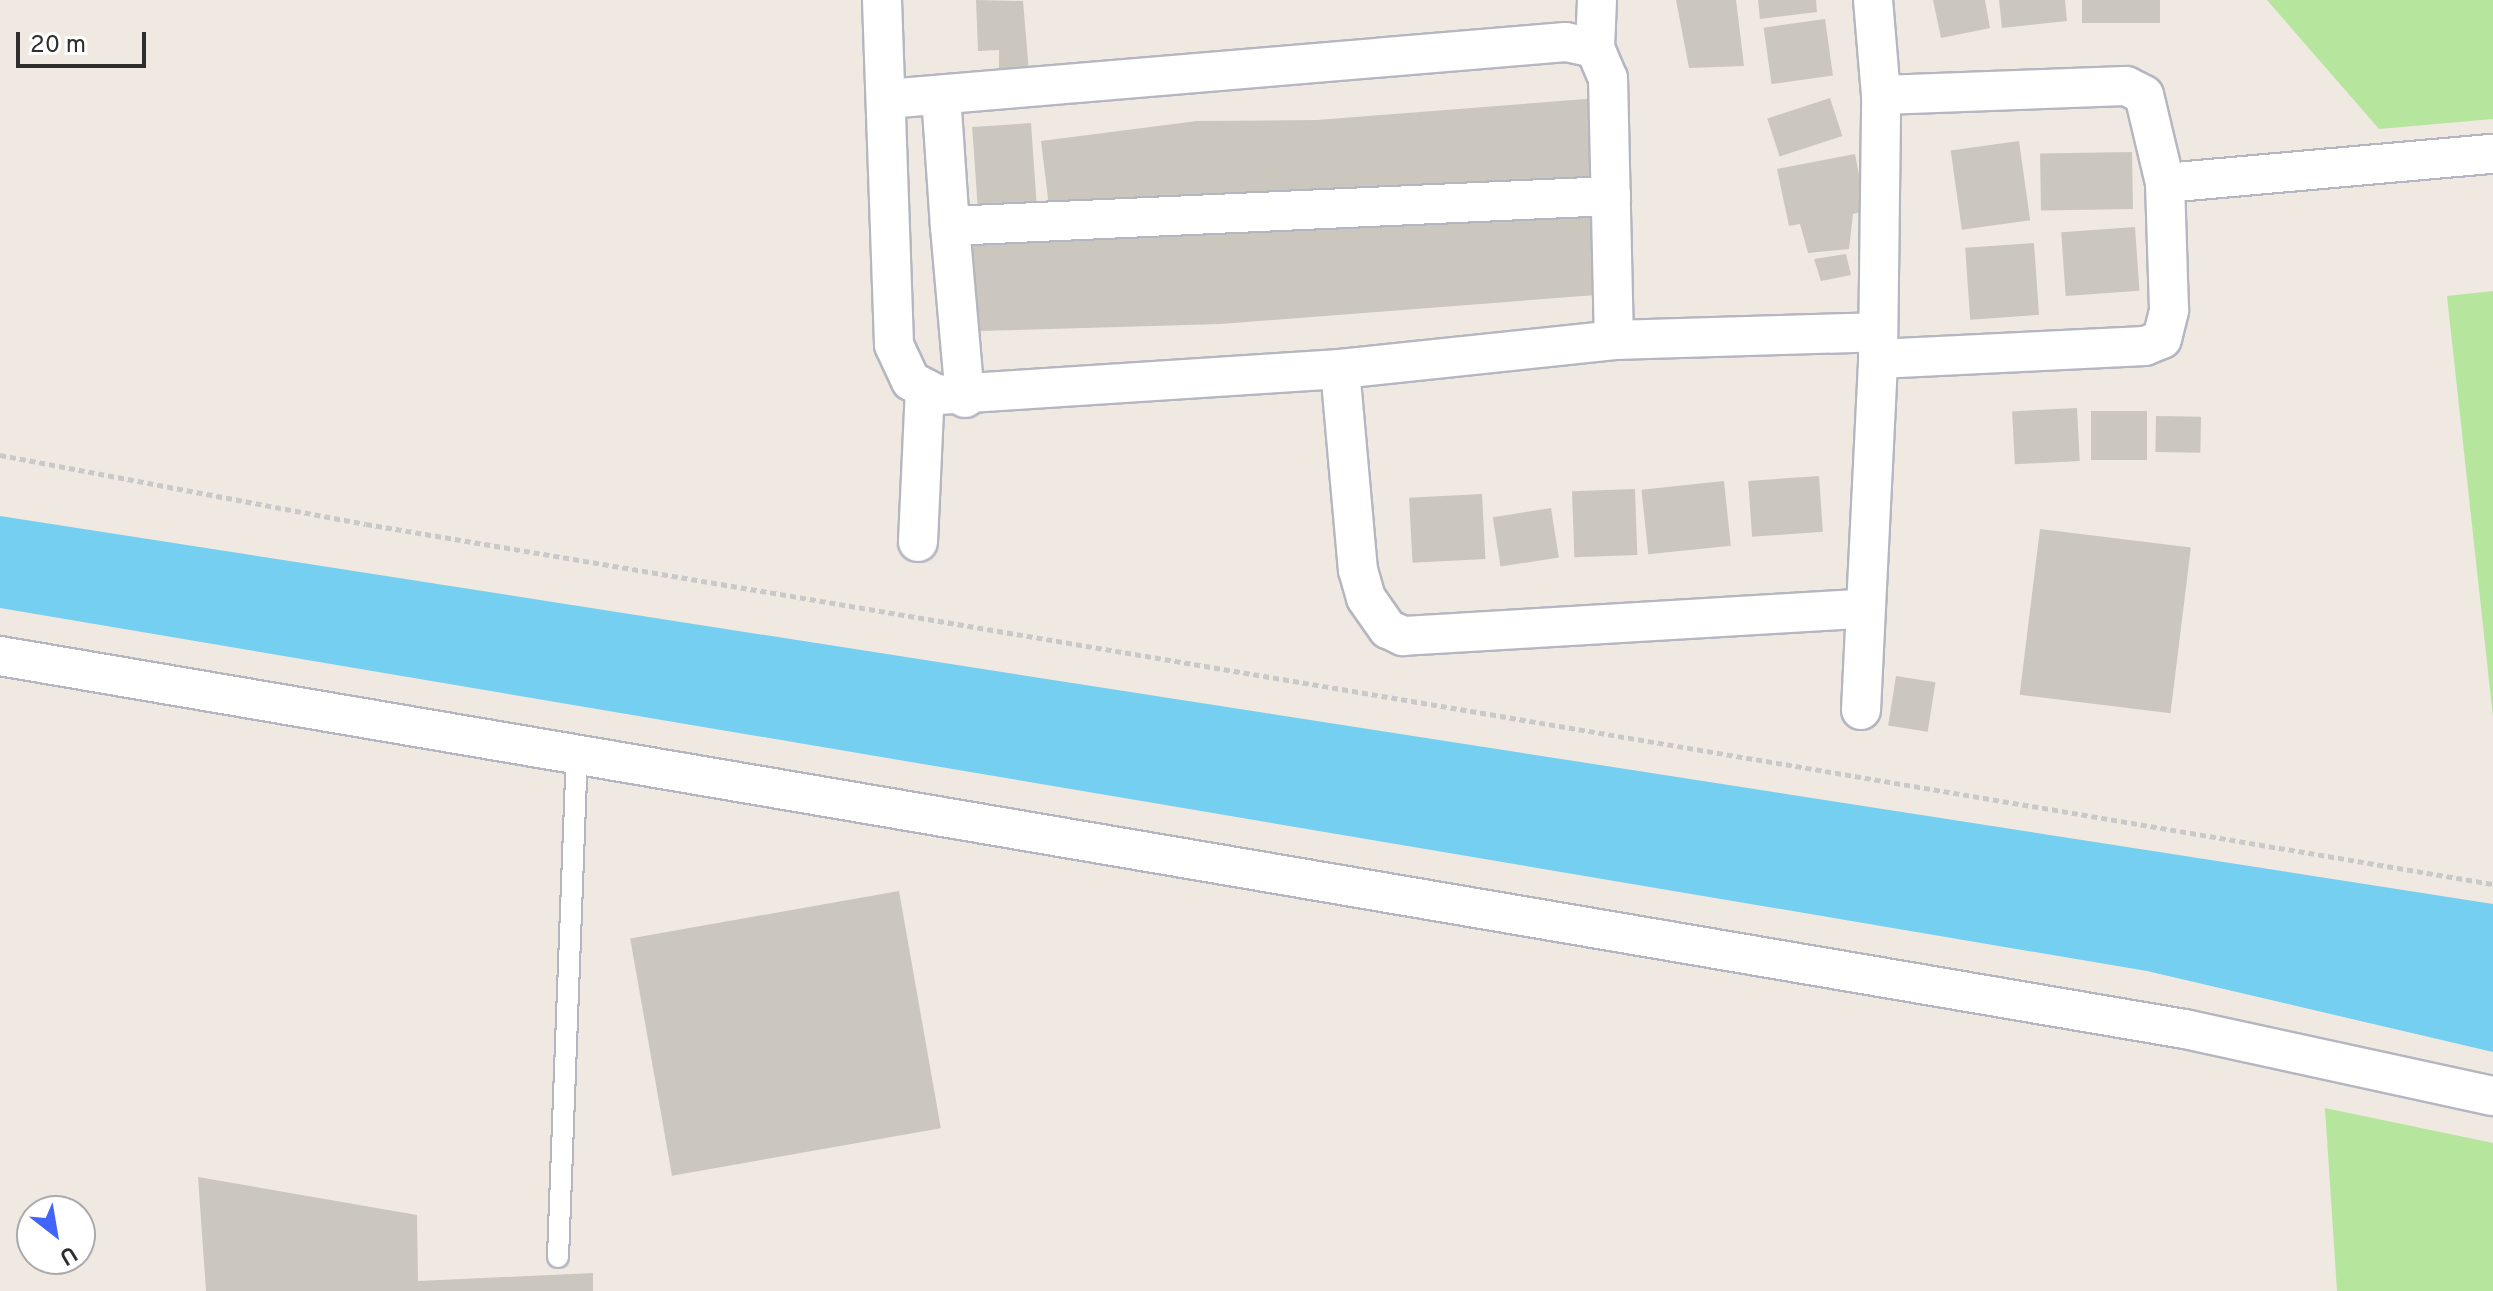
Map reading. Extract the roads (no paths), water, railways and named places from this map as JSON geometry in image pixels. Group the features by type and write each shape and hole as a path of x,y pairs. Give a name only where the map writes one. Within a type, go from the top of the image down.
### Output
{"street":[{"path":"882,0 894,345 899,368 925,390 965,398 1340,369 1614,340 2145,346 2162,339 2169,310 2165,183 2152,112 2144,95 2126,86 1881,95"},
{"path":"1597,0 1595,48 1608,78 1614,340"},
{"path":"1861,710 1863,609 1878,345 1881,95 1873,0"},
{"path":"887,99 1566,42 1595,48"},
{"path":"941,95 965,398"},
{"path":"2165,183 2493,154"},
{"path":"950,226 1611,196"},
{"path":"1340,369 1358,570 1377,619 1396,633 1863,609"},
{"path":"918,542 925,390"},
{"path":"0,656 577,750 2185,1029 2493,1096"}],"lane":[{"path":"558,1257 577,750"}],"water":[{"path":"0,516 2493,904 2493,1052 2147,971 0,608"}]}
